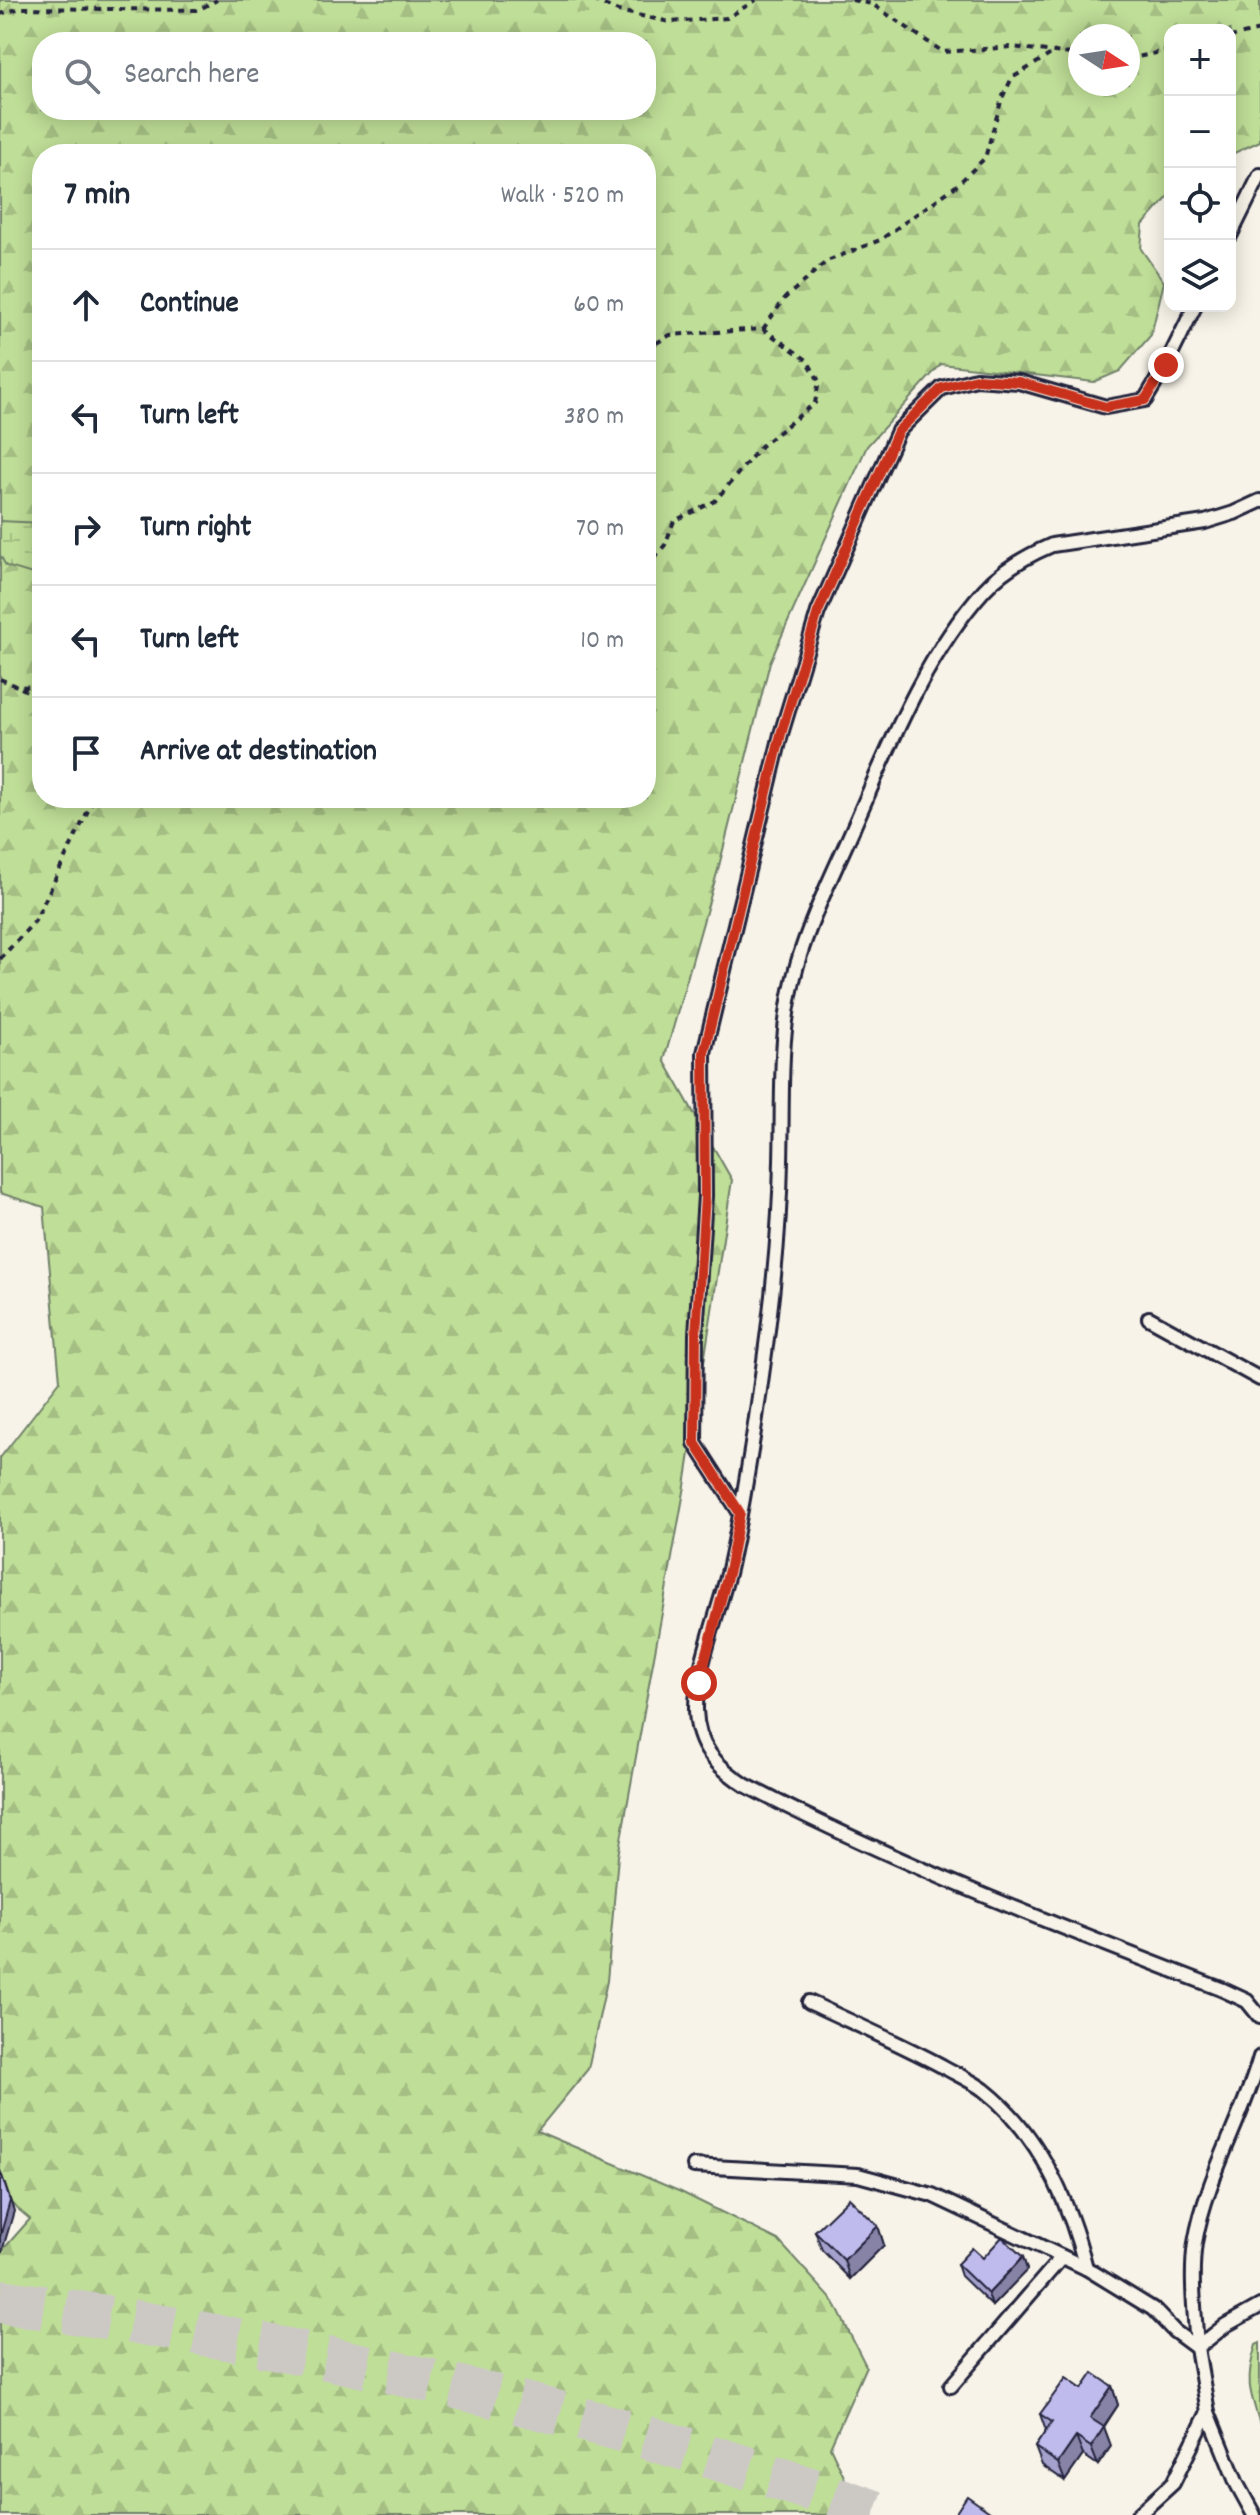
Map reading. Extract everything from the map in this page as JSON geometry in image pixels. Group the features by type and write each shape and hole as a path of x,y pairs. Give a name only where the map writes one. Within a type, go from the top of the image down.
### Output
{"lane":[{"path":"1236,224 1260,175"},
{"path":"740,1513 695,1443 696,1334 705,1196 704,1053 781,734 818,612 898,431 942,388 976,379 1019,382 1106,407 1145,400 1192,312"},
{"path":"1260,501 1205,522 1052,545 1009,567 986,587 960,619 893,737 798,962 787,1009 781,1055 781,1161 768,1332 730,1566 699,1683 696,1708 698,1731 709,1756 745,1785 915,1868 1221,1989 1247,2001 1260,2017"},
{"path":"1149,1318 1260,1379"},
{"path":"809,2002 982,2088 1009,2113 1054,2176 1075,2223 1086,2268"},
{"path":"1254,2515 1237,2484 1208,2412 1197,2348 1193,2282 1195,2244 1205,2200 1260,2057"},
{"path":"694,2166 858,2175 932,2195 1086,2268 1153,2309 1174,2331 1197,2348"},
{"path":"951,2386 1062,2257"},
{"path":"1197,2348 1226,2325 1260,2306"},
{"path":"1138,2515 1173,2483 1208,2412"}],"path":[{"path":"0,14 21,8 198,10 217,0"},
{"path":"593,0 618,11 670,22 727,18 756,0"},
{"path":"852,0 872,4 943,52 1012,47 1068,53"},
{"path":"1236,36 1260,30"},
{"path":"763,329 785,298 827,261 880,240 956,186 985,158 1002,98 1012,78 1056,51"},
{"path":"1140,56 1164,51"},
{"path":"656,343 670,335 763,329 807,360 819,381 815,403 761,446 715,501 674,521 665,545 656,556"},
{"path":"0,679 32,693"},
{"path":"19,687 32,686"},
{"path":"0,959 35,921 89,808"}],"green space":[{"path":"0,0 1260,0 1260,141 1236,152 1236,24 1164,24 1164,202 1143,225 1141,249 1164,282 1151,335 1120,371 1094,382 941,364 867,446 770,662 719,866 664,1060 732,1180 685,1486 618,1856 607,1981 588,2069 537,2131 681,2192 778,2240 834,2302 866,2366 830,2447 862,2515 0,2515 0,2253 30,2219 0,2194 0,1458 60,1381 44,1207 0,1193"},
{"path":"0,521 32,523 32,574 6,566 0,555"},
{"path":"1260,2343 1260,2424 1251,2393 1250,2367 1256,2345"}],"building":[{"path":"1,2173 10,2201 0,2237 0,2177"},
{"path":"849,2198 878,2226 844,2260 815,2231"},
{"path":"1002,2237 1023,2257 988,2294 957,2264 972,2248 983,2258"},
{"path":"1093,2373 1112,2386 1090,2418 1104,2427 1091,2447 1076,2437 1058,2463 1035,2447 1052,2422 1040,2414 1066,2378 1082,2389"},
{"path":"967,2496 994,2515 955,2514"}],"tunnel":[{"path":"0,2301 225,2338 447,2385 667,2443 883,2515"}],"route":[{"path":"699,1683 730,1566 740,1513 695,1443 696,1334 705,1196 704,1053 781,734 818,612 898,431 942,388 976,379 1019,382 1106,407 1145,400 1166,365"}]}
